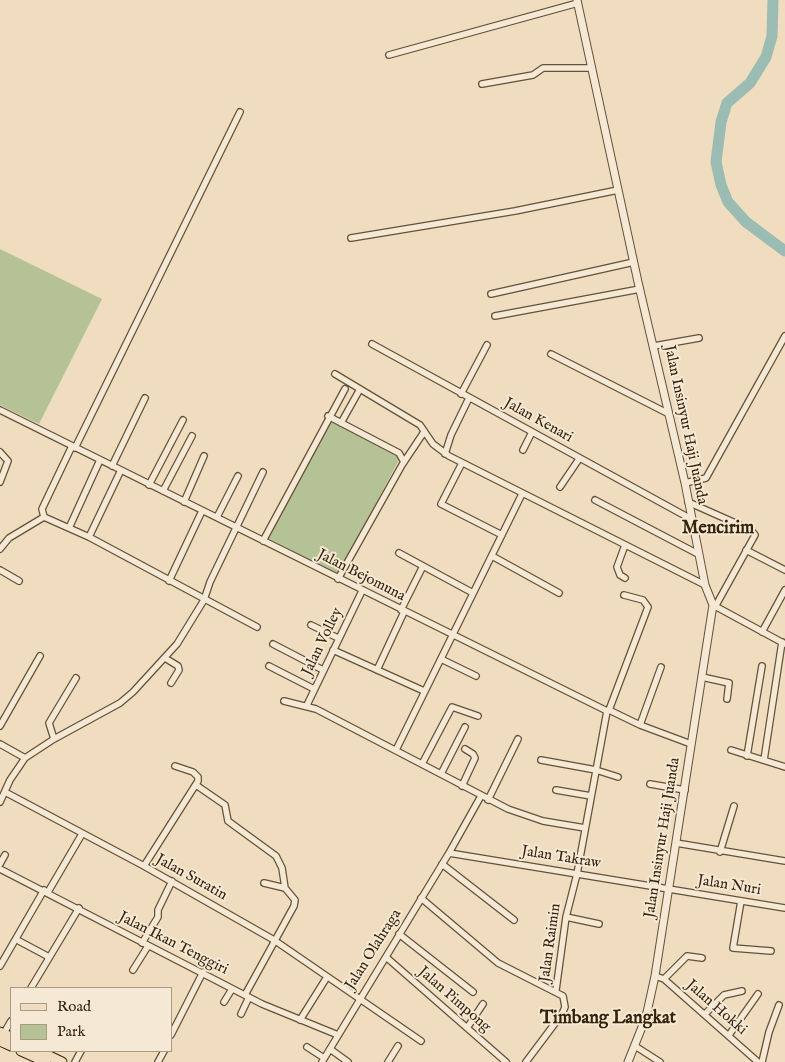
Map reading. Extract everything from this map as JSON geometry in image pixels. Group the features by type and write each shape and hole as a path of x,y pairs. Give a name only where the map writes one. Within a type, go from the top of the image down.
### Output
{"main road":[{"path":"23,1052 46,1062"},
{"path":"41,1052 62,1062"}],"street":[{"path":"390,55 577,2"},
{"name":"Jalan Insinyur Haji Juanda","path":"577,2 685,483 705,585 714,606 655,976 646,1018 628,1062"},
{"path":"482,84 533,75 543,68 592,68"},
{"path":"44,517 42,509 240,112"},
{"path":"351,238 498,214 618,190"},
{"path":"491,294 634,262"},
{"path":"495,316 640,289"},
{"path":"685,483 706,478 785,336"},
{"path":"654,346 699,338"},
{"name":"Jalan Kenari","path":"372,344 691,519"},
{"path":"461,394 487,345"},
{"path":"551,354 669,414"},
{"path":"335,374 420,426 445,454 705,585"},
{"path":"263,541 328,416 345,389"},
{"path":"341,423 360,389"},
{"path":"112,466 145,398"},
{"path":"445,454 451,435 469,398"},
{"name":"Jalan Bejomuna","path":"0,410 453,636 640,725 691,744"},
{"path":"328,416 399,453 404,462"},
{"path":"149,485 183,420"},
{"path":"338,579 404,462 424,432"},
{"path":"523,450 532,432"},
{"path":"163,491 192,436"},
{"path":"0,452 8,461 0,482"},
{"path":"184,502 204,456"},
{"path":"560,487 579,458"},
{"path":"69,528 100,460"},
{"path":"462,463 440,504 502,535"},
{"path":"89,537 120,470"},
{"path":"0,802 4,792 26,758 54,739 120,703 177,644 204,600 235,527 263,472"},
{"path":"217,517 238,476"},
{"path":"396,750 522,494"},
{"path":"596,500 698,554"},
{"path":"688,502 754,532 754,539 714,606 784,643 764,760"},
{"path":"168,581 202,510"},
{"path":"44,517 89,537 257,628"},
{"path":"0,549 9,538 44,517"},
{"path":"625,545 617,567 620,575 625,578"},
{"path":"746,550 785,570"},
{"path":"400,553 474,593"},
{"path":"492,556 559,593"},
{"path":"377,670 423,566"},
{"path":"0,570 19,581"},
{"name":"Jalan Volley","path":"307,705 362,590"},
{"path":"762,632 785,590"},
{"name":"Jalan Raimin","path":"526,1062 565,1007 563,996 556,990 566,917 577,874 608,710 648,606 643,600 624,595"},
{"path":"310,624 338,638"},
{"path":"273,644 323,670"},
{"path":"332,650 424,691"},
{"path":"0,726 40,656"},
{"path":"165,658 178,666 179,670 171,683"},
{"path":"441,659 476,676"},
{"path":"269,666 314,689"},
{"path":"747,756 762,666"},
{"path":"640,725 661,667"},
{"path":"702,677 729,683 727,699"},
{"path":"54,739 49,723 76,678"},
{"path":"284,701 307,705 396,750 488,800 543,821 585,828"},
{"path":"422,764 452,707 478,716"},
{"path":"441,774 465,727"},
{"path":"488,800 518,739"},
{"path":"0,744 26,758"},
{"path":"462,786 475,758 473,754 464,749"},
{"path":"730,750 785,767"},
{"path":"541,760 596,770 618,777"},
{"path":"144,866 196,785 196,774 175,766"},
{"path":"650,784 685,790"},
{"path":"196,785 225,805 228,821 276,856 282,868 285,888 295,903 274,940 247,996 241,1014"},
{"path":"556,790 591,796"},
{"name":"Jalan Suratin","path":"4,792 144,866 274,940 326,977 359,997"},
{"path":"449,853 481,796"},
{"path":"720,852 734,806"},
{"path":"0,966 82,834"},
{"path":"676,843 720,852 785,861"},
{"name":"Jalan Olahraga","path":"323,1060 359,997 386,957 449,853"},
{"name":"Jalan Takraw","path":"449,853 668,888"},
{"path":"0,864 5,855"},
{"path":"442,864 514,920"},
{"name":"Jalan Ikan Tenggiri","path":"0,868 145,944 203,972 232,989 338,1035"},
{"path":"133,970 172,882"},
{"path":"264,883 285,888"},
{"name":"Jalan Nuri","path":"668,888 785,908"},
{"path":"421,898 498,963 556,990"},
{"path":"741,901 734,948 771,951"},
{"path":"32,987 79,908"},
{"path":"566,917 599,924"},
{"path":"400,934 473,992"},
{"path":"18,942 49,957"},
{"path":"664,979 686,956 702,958"},
{"name":"Jalan Pimpong","path":"386,957 506,1062"},
{"path":"172,1031 203,972"},
{"name":"Jalan Hokki","path":"655,976 664,979 758,1062"},
{"path":"300,1020 326,977"},
{"path":"224,1002 232,989"},
{"path":"705,1014 724,995 742,992"},
{"path":"729,1035 758,994"},
{"path":"359,997 421,1040"},
{"path":"467,1028 483,1004"},
{"path":"762,1062 769,1032 779,1005"},
{"path":"4,1036 10,1023"},
{"path":"388,1062 398,1046"},
{"path":"635,1046 660,1062"},
{"path":"307,1047 323,1060"},
{"path":"330,1049 348,1062"}],"green space":[{"path":"0,249 102,299 39,424 0,405"},
{"path":"330,421 400,458 338,575 268,538"}],"waterway":[{"path":"773,0 772,36 766,57 750,83 727,103 721,122 716,162 721,185 728,202 746,222 785,251"}],"district":[{"name":"Mencirim","path":"718,529"},
{"name":"Timbang Langkat","path":"608,1019"}]}
